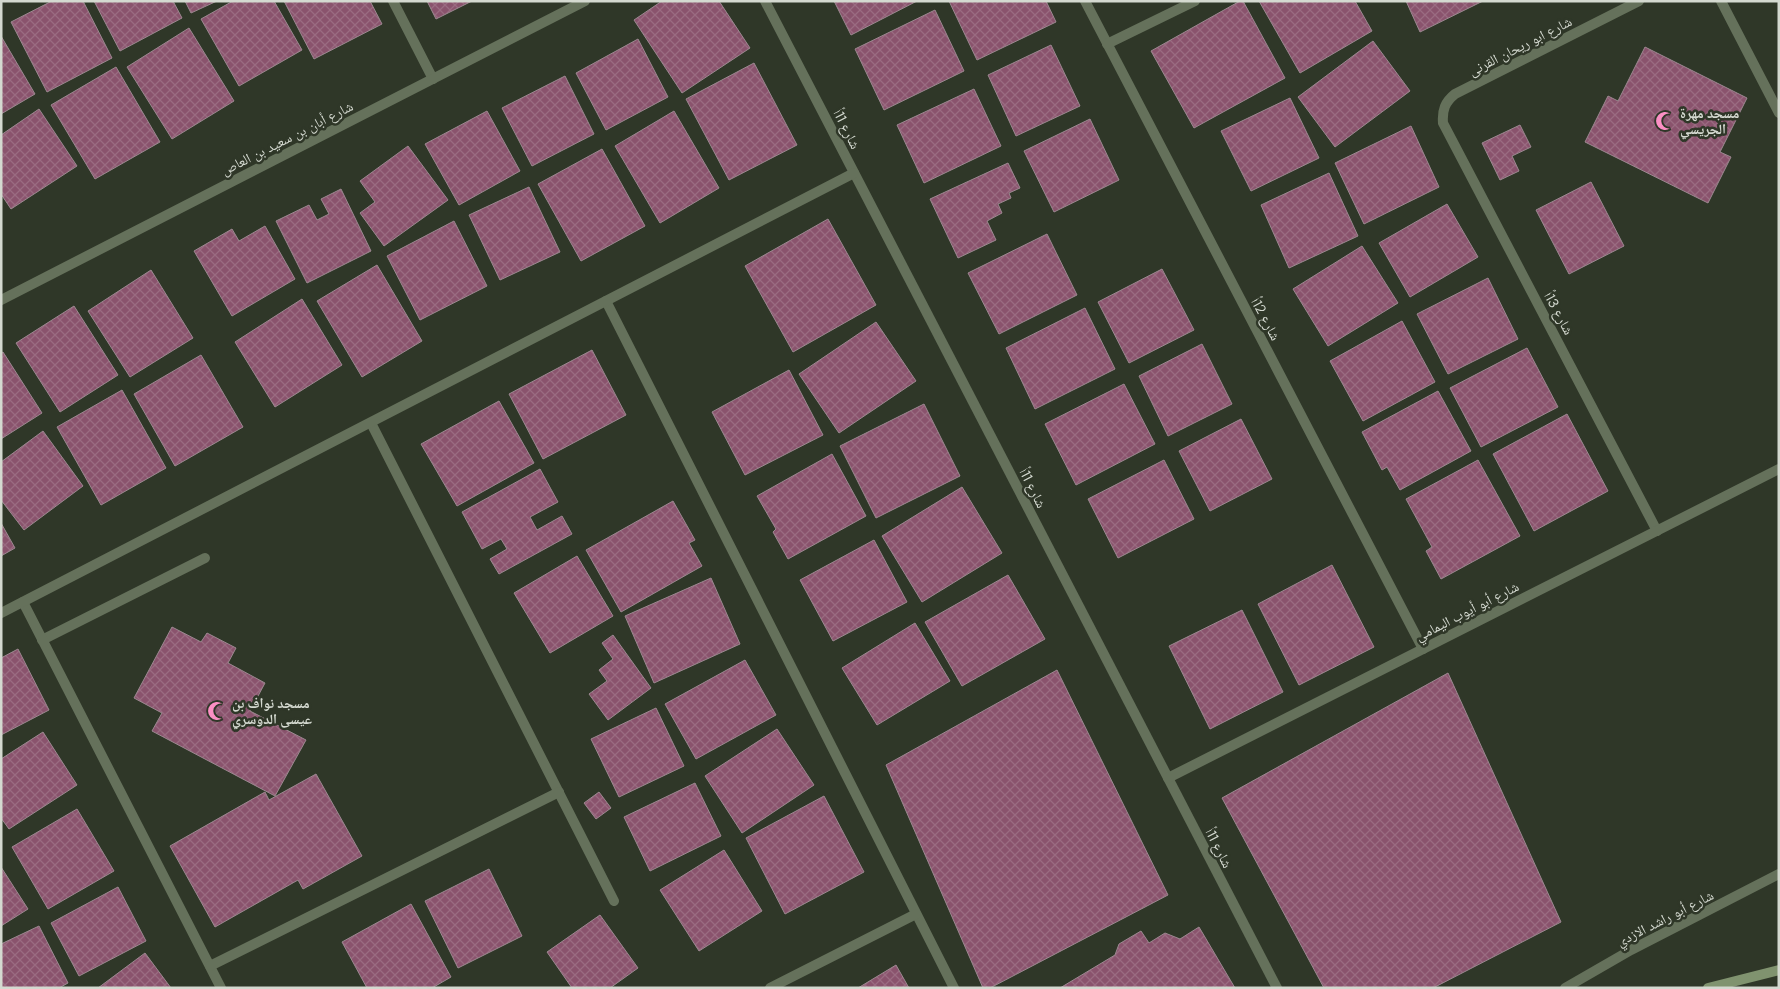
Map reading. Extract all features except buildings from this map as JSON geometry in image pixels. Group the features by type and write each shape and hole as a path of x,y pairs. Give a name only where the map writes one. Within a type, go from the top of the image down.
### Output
{"street":[{"path":"393,1 433,79"},
{"name":"شارع أبان بن سعيد بن العاص","path":"1,300 585,1"},
{"name":"شارع 11أ","path":"765,1 1277,988"},
{"name":"شارع 12أ","path":"1085,1 1423,649"},
{"path":"1108,44 1195,1"},
{"name":"شارع ابو ريحان القرنى","path":"1444,106 1448,99 1455,94 1639,1"},
{"path":"1720,1 1779,114"},
{"name":"شارع 13أ","path":"1444,106 1444,122 1658,530"},
{"path":"1,613 854,174"},
{"path":"606,302 954,988"},
{"path":"371,423 614,901"},
{"name":"شارع أبو أيوب اليمامي","path":"1168,778 1779,469"},
{"path":"42,640 205,558"},
{"path":"23,602 222,988"},
{"path":"210,966 559,792"},
{"name":"شارع أبو راشد الازدي","path":"1565,988 1630,950 1779,874"},
{"path":"770,988 916,914"},
{"path":"1708,988 1779,970"}],"place":[{"name":"مسجد مهرة الجريسي","path":"1665,121"},
{"name":"مسجد نواف بن عيسى الدوسري","path":"217,711"}]}
